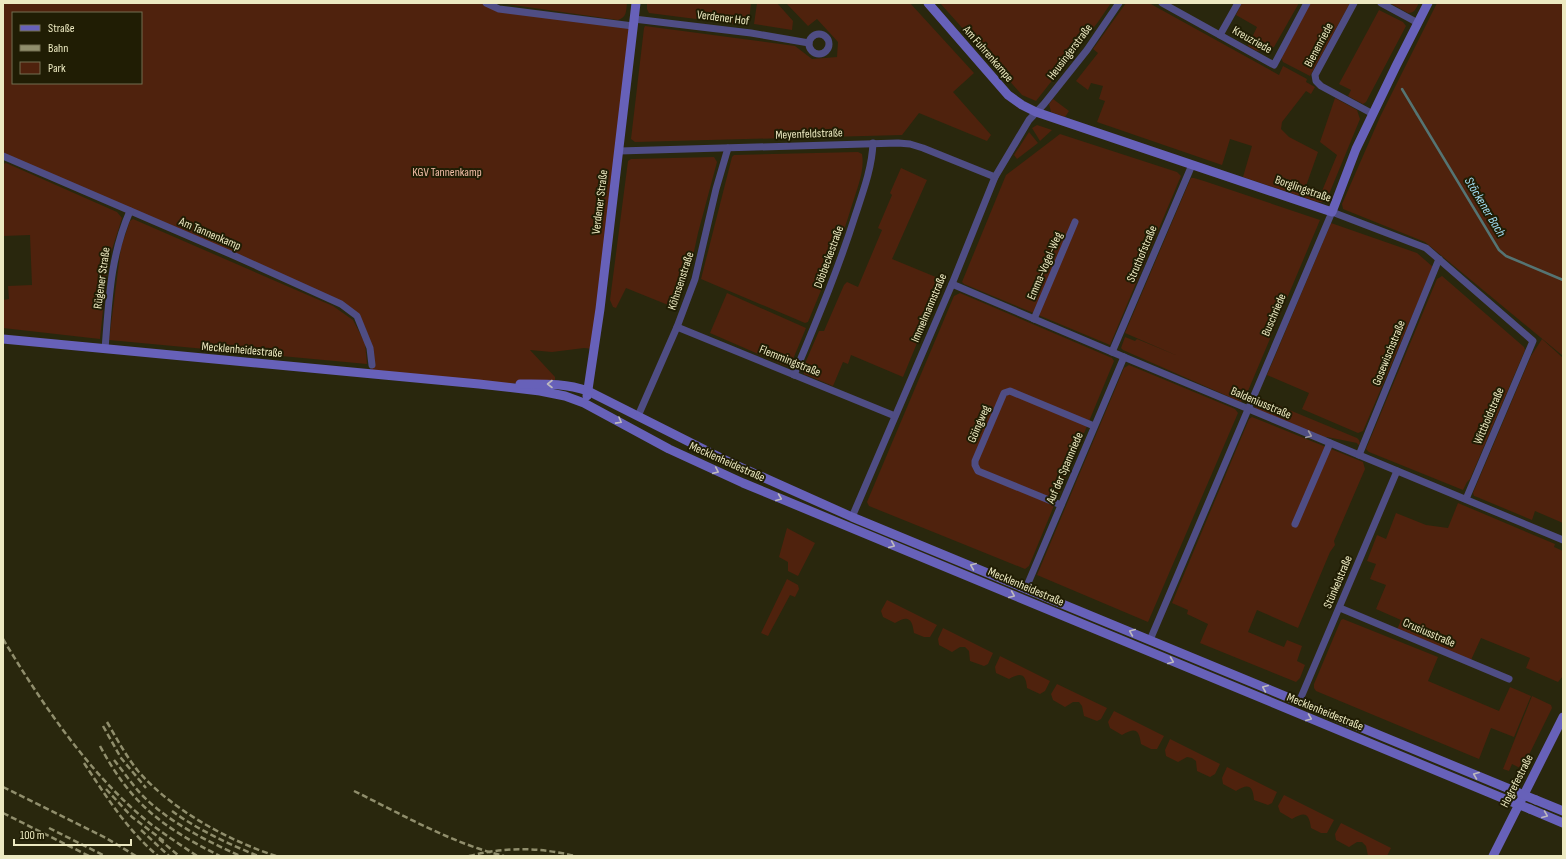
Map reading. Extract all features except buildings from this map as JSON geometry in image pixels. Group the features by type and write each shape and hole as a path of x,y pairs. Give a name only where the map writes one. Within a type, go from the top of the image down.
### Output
{"main road":[{"name":"Verdener Straße","path":"584,403 588,392 600,310 636,3"},
{"name":"Am Fuhrenkampe","path":"928,3 1008,95 1022,105 1036,112"},
{"name":"Buschriede","path":"1332,212 1356,150 1428,3"},
{"name":"Borglingstraße","path":"1036,112 1332,212"},
{"name":"Mecklenheidestraße","path":"3,339 479,384 540,391 565,396 584,403 669,449 743,483 1507,800 1530,809 1562,817"},
{"name":"Mecklenheidestraße","path":"479,384 555,383 577,387 763,477 852,516 1536,800 1562,817"},
{"path":"743,483 763,477"},
{"path":"852,516 856,530"},
{"name":"Hogrefestraße","path":"1493,856 1563,717"}],"street":[{"name":"Verdener Hof","path":"486,3 499,9 751,33 809,43"},
{"name":"Heusingerstraße","path":"1036,112 1087,50 1119,3"},
{"name":"Kreuzriede","path":"1162,3 1274,65 1307,3"},
{"name":"Kreuzriede","path":"1220,35 1238,3"},
{"name":"Bienenriede","path":"1354,3 1315,75 1316,81 1321,86 1373,114"},
{"path":"1381,3 1418,23"},
{"name":"Immelmannstraße","path":"852,516 952,284 995,177 1029,120 1036,112"},
{"name":"Meyenfeldstraße","path":"618,151 873,142 910,144 995,177"},
{"name":"Döbbeckestraße","path":"794,375 834,277 848,238 868,178 872,160 873,142"},
{"name":"Köhnsenstraße","path":"638,416 677,327 695,279 716,189 728,148"},
{"name":"Am Tannenkamp","path":"3,156 235,256 341,304 357,316 370,348 372,365"},
{"name":"Struthofstraße","path":"1112,352 1192,165"},
{"name":"Rügener Straße","path":"105,349 114,260 118,242 130,212"},
{"name":"Borglingstraße","path":"1332,212 1426,248 1533,341"},
{"name":"Buschriede","path":"1150,640 1332,212"},
{"name":"Emma-Vogel-Weg","path":"1034,318 1075,222"},
{"name":"Gosewischstraße","path":"1359,456 1439,260"},
{"name":"Baldeniusstraße","path":"952,284 1330,444 1563,540"},
{"name":"Flemmingstraße","path":"677,327 895,416"},
{"name":"Wittboldstraße","path":"1466,499 1533,341"},
{"name":"Auf der Spannriede","path":"1026,588 1124,357"},
{"name":"Göingweg","path":"1061,505 978,471 975,461 1004,393 1010,391 1094,426"},
{"path":"1295,524 1330,444"},
{"name":"Stünkelstraße","path":"1299,702 1397,471"},
{"name":"Crusiusstraße","path":"1340,608 1509,679"}],"green space":[{"name":"KGV Tannenkamp","path":"3,3 486,3 491,7 633,26 593,349 584,348 552,352 530,350 555,377 555,383 479,384 371,374 372,365 357,316 341,304 3,156"},
{"path":"500,3 627,3 625,15 618,20"},
{"path":"647,3 751,3 749,21 743,25 649,13"},
{"path":"757,3 777,3 793,21 792,30 754,24"},
{"path":"786,3 910,3 974,73 953,92 991,135 987,141 919,113 902,135 635,142 631,139 645,26 795,46 812,59 837,57 838,42 817,19 808,26"},
{"path":"940,3 1111,3 1098,22 1036,101 1022,95"},
{"path":"1126,3 1149,3 1279,75 1283,66 1307,79 1306,82 1315,87 1311,94 1306,91 1282,122 1281,129 1289,137 1318,152 1306,186 1322,191 1337,155 1320,142 1335,98 1357,110 1360,119 1327,199 1323,202 1318,202 1243,177 1252,146 1230,139 1222,165 1097,122 1105,101 1099,99 1103,86 1091,83 1088,90 1076,81 1098,53 1093,49"},
{"path":"1242,3 1299,3 1274,47 1257,51 1248,46 1257,27 1236,15"},
{"path":"1310,3 1350,3 1310,76 1283,62 1281,58"},
{"path":"1390,3 1419,3 1414,11 1408,13"},
{"path":"1437,3 1563,3 1563,356 1425,242 1343,209 1342,204 1380,117"},
{"path":"1379,10 1403,22 1406,26 1366,102 1363,104 1348,96 1351,90 1339,84"},
{"path":"1053,99 1069,111 1065,117 1051,112 1049,104"},
{"path":"1037,125 1052,130 1040,141 1032,128"},
{"path":"1029,132 1038,143 1017,159 1014,155"},
{"path":"1060,134 1177,172 1181,176 1110,345 962,282 1006,175"},
{"path":"858,152 862,154 863,160 858,186 837,249 808,322 805,323 701,279 732,157 734,155"},
{"path":"714,157 717,162 698,233 690,270 681,296 677,295 673,307 626,288 616,308 613,307 610,300 628,161 631,159"},
{"path":"6,163 117,212 122,218 108,262 100,339 3,328 3,300 9,299 8,286 32,285 30,235 3,236 3,164"},
{"path":"901,168 927,180 892,259 943,280 903,377 851,355 848,364 843,362 833,386 804,374 803,368 819,331 824,331 844,285 847,282 858,287 882,230 878,228 892,195 890,193"},
{"path":"1191,178 1320,220 1245,398 1241,402 1121,348 1125,337 1135,341 1137,339 1178,356 1125,333"},
{"path":"133,219 333,306 353,320 365,343 367,364 109,340 121,247 130,221"},
{"path":"1331,223 1417,253 1433,267 1363,431 1358,433 1302,409 1309,393 1267,375"},
{"path":"1442,276 1524,347 1525,350 1470,479 1463,490 1369,452 1366,449 1437,279"},
{"path":"727,293 806,328 791,364 786,366 710,333"},
{"path":"960,293 1112,358 1114,361 1029,566 1025,569 869,506 867,502 954,296"},
{"path":"1542,339 1563,358 1563,523 1535,511 1532,520 1474,496 1473,493 1531,356"},
{"path":"1129,365 1235,409 1238,413 1148,622 1037,575 1124,368"},
{"path":"1260,398 1357,438 1360,444 1358,445 1357,443 1327,437 1324,438 1257,410 1254,406 1257,399"},
{"path":"1252,417 1363,462 1365,469 1334,541 1335,545 1330,552 1298,628 1257,610 1248,632 1284,647 1287,640 1302,646 1297,661 1305,665 1300,678 1296,682 1200,643 1208,624 1187,614 1188,610 1172,603 1249,419"},
{"path":"1458,503 1555,544 1554,547 1563,551 1563,676 1558,682 1526,668 1530,658 1481,638 1471,660 1397,630 1401,620 1376,609 1386,585 1370,579 1376,564 1367,561 1377,535 1386,539 1396,513 1426,525 1448,528"},
{"path":"787,528 815,543 798,576 788,571 788,562 779,557"},
{"path":"787,579 798,585 799,589 795,597 790,595 768,636 761,633"},
{"path":"887,600 937,625 930,637 924,637 914,633 911,621 909,619 903,619 895,623 883,617 881,611"},
{"path":"1343,619 1438,657 1428,681 1499,711 1510,687 1531,696 1514,737 1491,728 1479,759 1316,691 1314,684 1341,620"},
{"path":"943,628 993,653 988,664 984,666 970,661 969,651 965,647 960,647 952,652 939,645 938,639"},
{"path":"1000,656 1050,681 1045,691 1040,694 1027,688 1024,677 1020,675 1009,679 996,673 995,667"},
{"path":"1057,684 1107,708 1101,719 1097,721 1084,716 1082,706 1079,702 1073,702 1065,707 1053,700 1051,694"},
{"path":"1532,696 1551,705 1552,708 1522,769 1512,764 1509,771 1503,769"},
{"path":"1114,711 1164,736 1157,749 1151,749 1141,744 1138,732 1136,731 1133,730 1122,735 1110,728 1108,722"},
{"path":"1170,739 1220,764 1215,774 1210,777 1197,771 1196,761 1192,758 1187,757 1178,762 1166,756 1165,750"},
{"path":"1227,767 1277,792 1272,803 1268,805 1254,800 1251,788 1247,786 1236,791 1223,784 1222,778"},
{"path":"1284,795 1334,820 1327,833 1321,833 1311,828 1308,816 1306,815 1303,814 1292,819 1280,812 1278,806"},
{"path":"1341,823 1391,848 1387,856 1368,856 1366,846 1362,842 1357,842 1349,847 1336,840 1335,834"}],"waterway":[{"name":"Stöckener Bach","path":"1402,89 1417,114"},
{"name":"Stöckener Bach","path":"1417,114 1499,250 1506,256 1563,280"}],"railway":[{"path":"3,639 51,714 89,763 130,806 152,825 197,856"},
{"path":"107,722 138,771 167,798 201,822 239,841 276,856"},
{"path":"103,726 121,758 146,788"},
{"path":"100,746 124,784 136,799 150,812 181,835 220,856"},
{"path":"114,760 141,794 163,813 200,837 240,856"},
{"path":"84,763 127,824 158,856"},
{"path":"3,787 106,838 136,856"},
{"path":"106,789 132,817 165,842"},
{"path":"354,791 446,836 465,844 504,856"},
{"path":"172,811 214,836 258,856"},
{"path":"3,813 89,856"},
{"path":"49,828 105,856"},
{"path":"141,830 169,856"},
{"path":"159,839 179,856"},
{"path":"469,856 496,851 522,849 548,851 575,856"}]}
